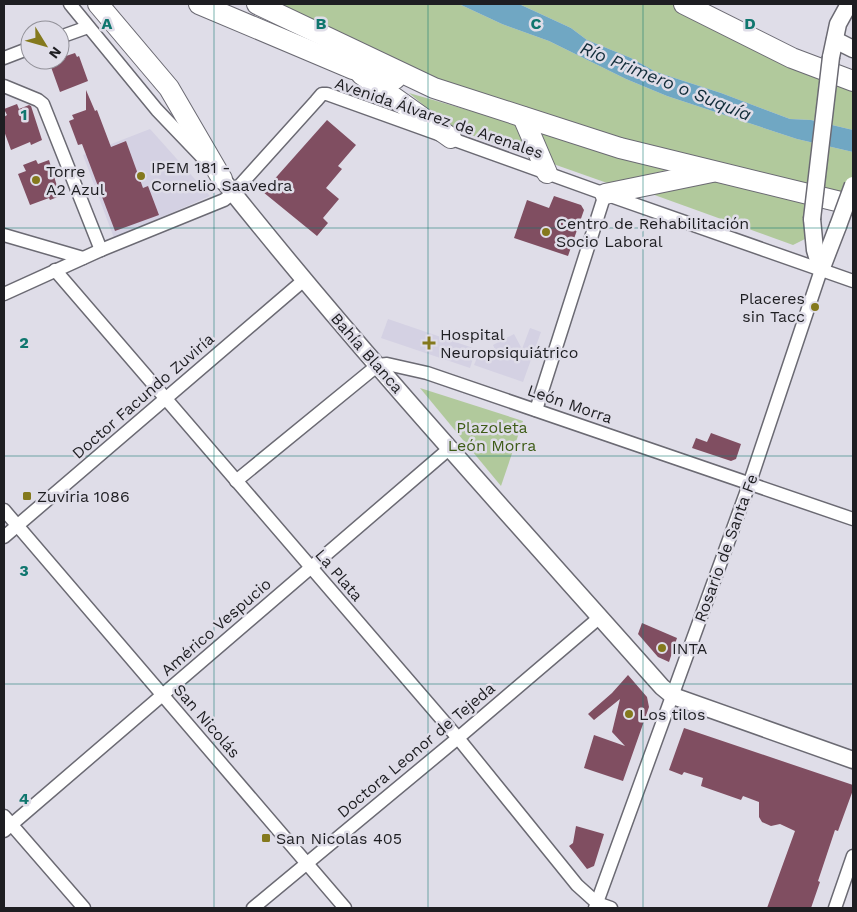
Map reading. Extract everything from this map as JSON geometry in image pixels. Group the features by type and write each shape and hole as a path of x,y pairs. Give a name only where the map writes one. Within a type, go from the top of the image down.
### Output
{"main road":[{"path":"98,4 169,88 228,186"},
{"path":"199,4 353,69 434,88 620,148 853,205"},
{"path":"257,4 434,88"},
{"path":"684,4 792,58 853,80"},
{"path":"353,69 451,138"},
{"path":"523,117 547,173"},
{"path":"606,194 719,171"}],"street":[{"name":"Bahía Blanca","path":"70,4 158,110 228,186 304,280 450,448 673,696"},
{"path":"821,270 815,250 812,219 831,57 838,24 848,11"},
{"path":"70,33 88,27"},
{"path":"834,40 853,48"},
{"path":"4,58 20,52"},
{"path":"4,86 38,100 43,104 101,250"},
{"name":"Avenida Álvarez de Arenales","path":"4,294 101,250 224,200 228,186 322,94 332,95 853,281"},
{"name":"Rosario de Santa Fe","path":"594,906 673,696 750,482 821,270 853,185"},
{"path":"536,410 606,194"},
{"path":"4,235 83,258"},
{"name":"La Plata","path":"55,270 458,738 594,906"},
{"name":"Doctor Facundo Zuviría","path":"4,536 304,280"},
{"name":"León Morra","path":"378,365 386,364 412,369 750,482 853,519"},
{"path":"236,481 378,365"},
{"name":"Américo Vespucio","path":"6,824 163,694 450,448"},
{"name":"San Nicolás","path":"4,510 345,908"},
{"name":"Doctora Leonor de Tejeda","path":"253,908 600,617"},
{"path":"673,696 853,760"},
{"path":"6,824 84,908"},
{"path":"835,908 853,856"},
{"path":"594,906 611,908"}],"shaded area":[{"name":"IPEM 181 - Cornelio Saavedra","path":"150,129 210,196 114,238 83,155"},
{"name":"Hospital Neuropsiquiátrico","path":"388,319 476,349 470,368 381,338"},
{"path":"530,328 541,332 523,382 474,365 479,353 500,360 493,345 514,334 522,349"}],"green space":[{"path":"257,4 459,4 502,24 549,41 626,79 667,96 797,139 853,152 853,205 523,117"},
{"path":"519,4 684,4 853,81 853,130 811,120 790,119 721,93 656,72 631,58 587,40 571,28"},
{"path":"409,93 671,169 610,184 451,128"},
{"path":"703,174 809,203 805,239 793,245 649,193"},
{"name":"Plazoleta León Morra","path":"420,388 523,421 501,486"}],"water":[{"name":"Río Primero o Suquía","path":"459,4 519,4 571,28 587,40 631,58 656,72 721,93 790,119 811,120 853,130 853,152 797,139 667,96 626,79 549,41 502,24"}],"building":[{"path":"75,53 77,57 79,56 88,81 60,92 52,70 70,70 70,55"},
{"path":"86,90 95,111 97,110 111,147 126,141 143,188 148,186 159,215 115,231 82,144 78,145 69,121 74,119 72,115 86,110"},
{"path":"17,104 19,109 31,106 42,140 31,145 30,142 11,150 4,131 4,117 7,115 4,109"},
{"path":"327,120 356,145 338,166 342,169 326,188 339,199 323,218 328,223 317,236 263,192"},
{"name":"Torre A2 Azul","path":"36,160 38,164 49,160 60,196 30,205 18,174 26,171 23,165"},
{"name":"Centro de Rehabilitación Socio Laboral","path":"554,196 581,205 584,210 568,256 514,238 527,200 549,208"},
{"path":"711,433 741,444 736,459 731,461 692,448 696,438 707,442"},
{"name":"INTA","path":"642,623 677,638 669,662 658,657 638,634"},
{"path":"628,675 647,697 649,707 623,781 584,768 594,735 625,746 612,732 620,699 594,720 588,714 612,693"},
{"path":"684,728 853,785 853,790 838,831 835,830 811,908 767,908 795,831 780,824 771,826 762,822 759,817 759,802 743,796 741,800 701,786 703,778 684,772 682,775 669,770"},
{"path":"576,826 604,834 594,866 587,869 569,846 573,843"}],"place":[{"name":"IPEM 181 - Cornelio Saavedra","path":"141,176"},
{"name":"Torre A2 Azul","path":"36,180"},
{"name":"Centro de Rehabilitación Socio Laboral","path":"546,232"},
{"name":"Placeres sin Tacc","path":"815,307"},
{"name":"Hospital Neuropsiquiátrico","path":"429,343"},
{"name":"Zuviria 1086","path":"27,496"},
{"name":"INTA","path":"662,648"},
{"name":"Los tilos","path":"629,714"},
{"name":"San Nicolas 405","path":"266,838"}]}
